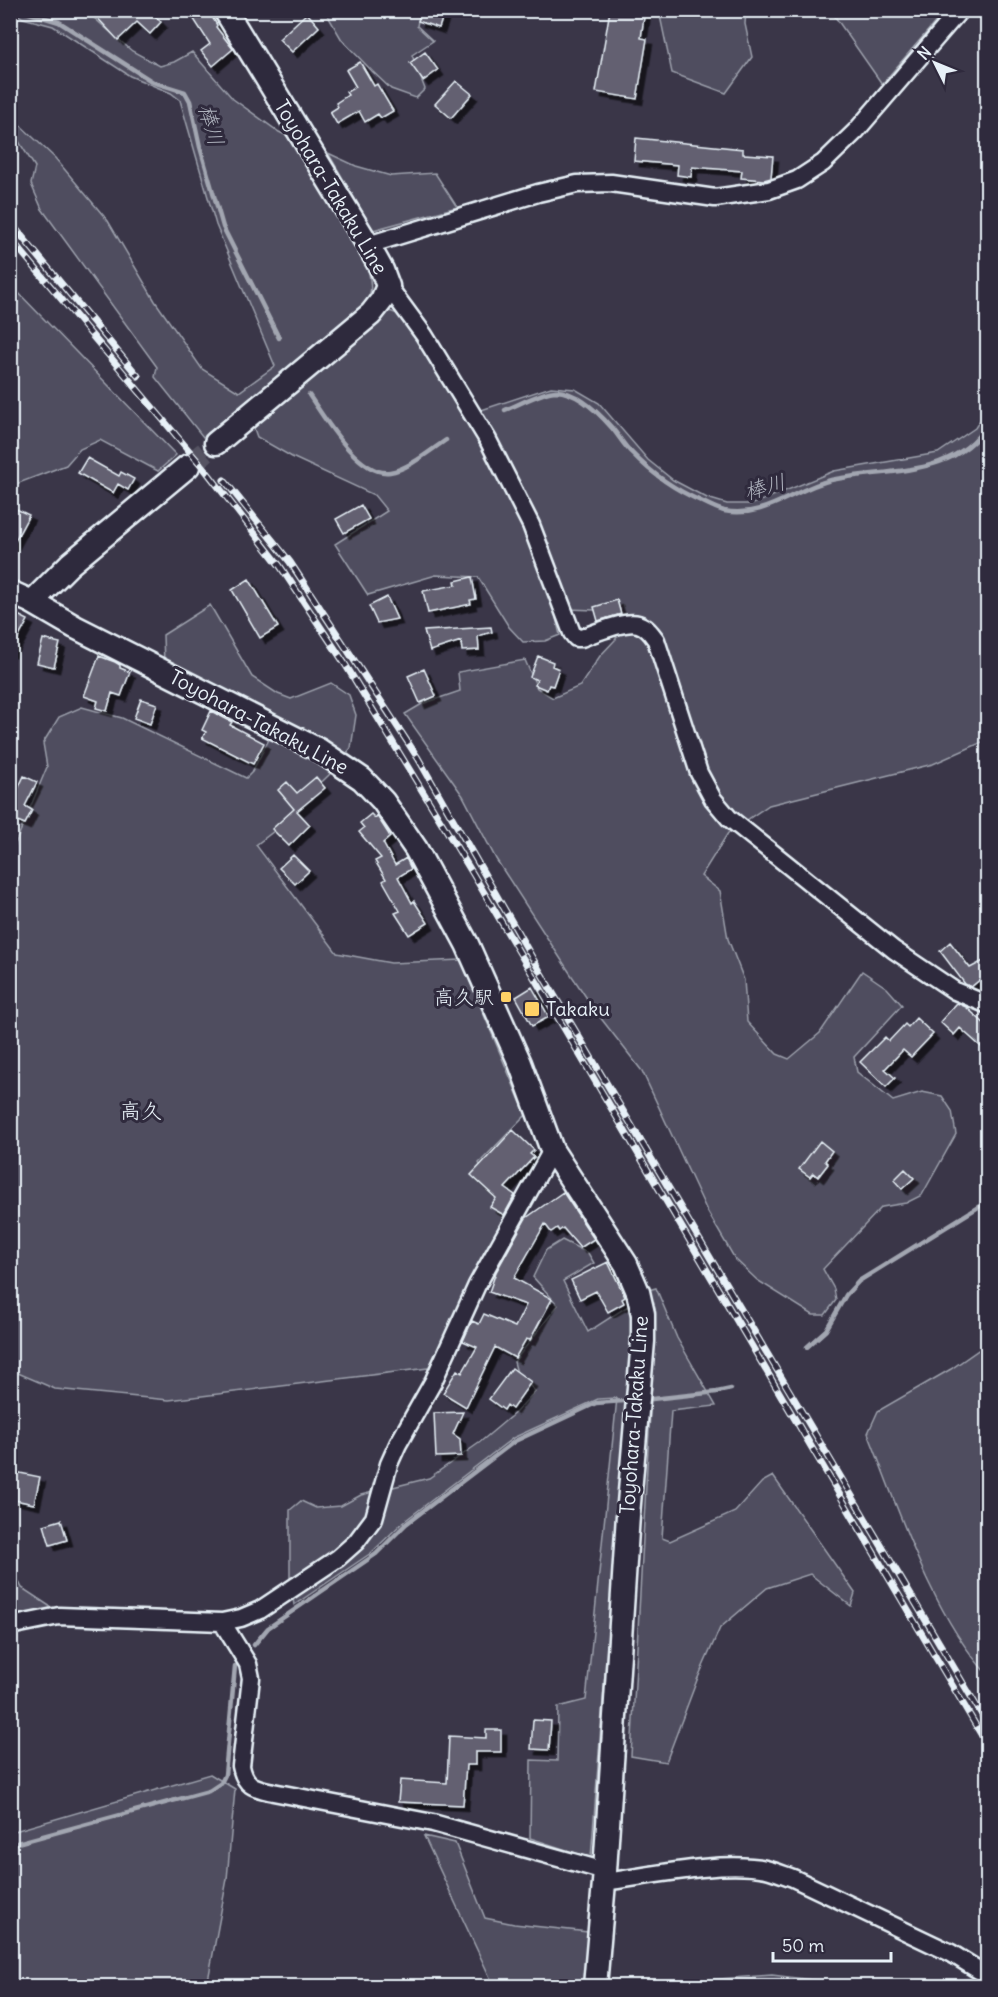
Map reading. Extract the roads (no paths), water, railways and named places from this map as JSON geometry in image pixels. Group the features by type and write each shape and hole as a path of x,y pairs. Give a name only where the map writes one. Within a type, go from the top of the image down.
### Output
{"main road":[{"name":"Toyohara-Takaku Line","path":"216,443 371,314 382,300 388,286 368,245 225,10"},
{"path":"32,602 70,564 188,466"},
{"name":"Toyohara-Takaku Line","path":"10,592 319,750 362,778 383,801 399,822 449,907 498,1010 552,1150 626,1264 638,1292 643,1314 643,1341 627,1527 595,1986"}],"street":[{"path":"368,245 538,193 577,184 611,183 715,198 769,190 796,180 824,163 856,131 960,10"},
{"path":"388,286 424,335 488,440 531,525 572,633 576,638 621,625 637,623 648,629 656,640 699,773 713,799 729,818 902,956 956,991 987,1005"},
{"path":"10,1626 59,1616 222,1622 241,1618 260,1610 338,1558 356,1542 374,1518 389,1464 398,1444 433,1382 477,1285 552,1150"},
{"path":"222,1622 248,1664 252,1678 241,1766 243,1777 250,1785 273,1792 434,1823 604,1877 734,1867 765,1869 793,1878 951,1953 987,1976"}],"waterway":[{"name":"棒川","path":"19,10 59,22 153,82 185,92 190,101 200,147 223,227 279,338"},
{"name":"棒川","path":"505,410 551,392 564,392 572,395 601,416 629,450 665,481 716,508 739,512 766,507 831,480 917,468 938,462 957,454 974,441 988,423"},
{"name":"棒川","path":"309,395 344,444 366,465 378,471 390,472 404,468 446,440"},
{"path":"807,1347 826,1330 846,1295 859,1281 988,1201"},
{"path":"652,1399 731,1389"},
{"path":"254,1645 268,1628 376,1554 406,1524 515,1441 596,1403 624,1401"},
{"path":"10,1845 209,1791 221,1783 225,1775 235,1666"}],"tunnel":[{"path":"188,466 216,443"}],"railway":[{"path":"10,222 138,376"},
{"path":"10,238 207,472 280,566 345,664 473,874 988,1746"},
{"path":"224,480 290,562 418,758 541,973 988,1725"}],"place":[{"name":"高久駅","path":"506,997"},
{"name":"Takaku","path":"532,1009"}],"district":[{"name":"高久","path":"141,1111"}]}
